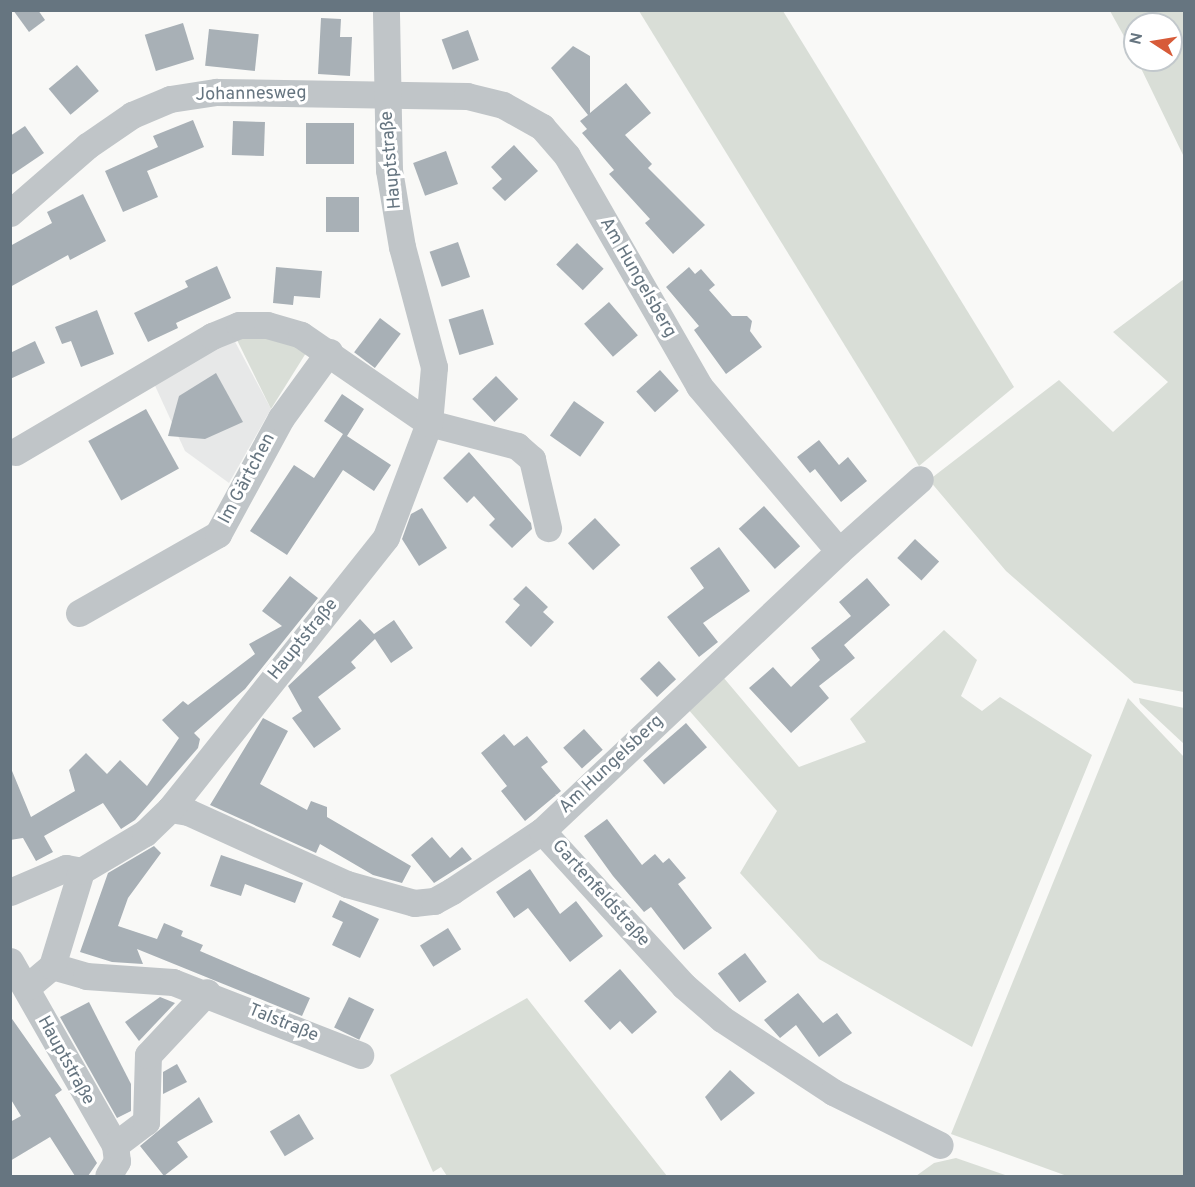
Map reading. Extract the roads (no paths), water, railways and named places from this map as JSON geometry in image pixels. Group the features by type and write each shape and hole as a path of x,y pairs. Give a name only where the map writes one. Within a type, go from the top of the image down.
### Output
{"street":[{"name":"Hauptstraße","path":"81,871 145,833 170,809 386,537 429,423 434,367 402,247 389,170 386,10"},
{"name":"Johannesweg","path":"10,213 87,146 132,115 170,99 216,92 387,94"},
{"name":"Am Hungelsberg","path":"387,94 467,96 503,105 542,127 567,156 699,386 839,551"},
{"path":"15,452 212,336 239,325 267,325 290,332 329,352 429,423 517,446 532,459 548,528"},
{"name":"Im Gärtchen","path":"79,613 218,534 281,417 329,352"},
{"name":"Am Hungelsberg","path":"542,831 839,551 920,479"},
{"name":"Gartenfeldstraße","path":"170,809 188,812 347,884 414,903 443,896 542,831 684,986 722,1019 833,1092 940,1145"},
{"path":"10,892 66,868 81,871 52,966 27,987"},
{"name":"Hauptstraße","path":"10,960 27,987 86,1101 114,1145"},
{"name":"Talstraße","path":"52,966 86,976 173,982 207,992 360,1055"},
{"path":"108,1176 117,1161 114,1145 146,1122 148,1055 207,992"}]}
